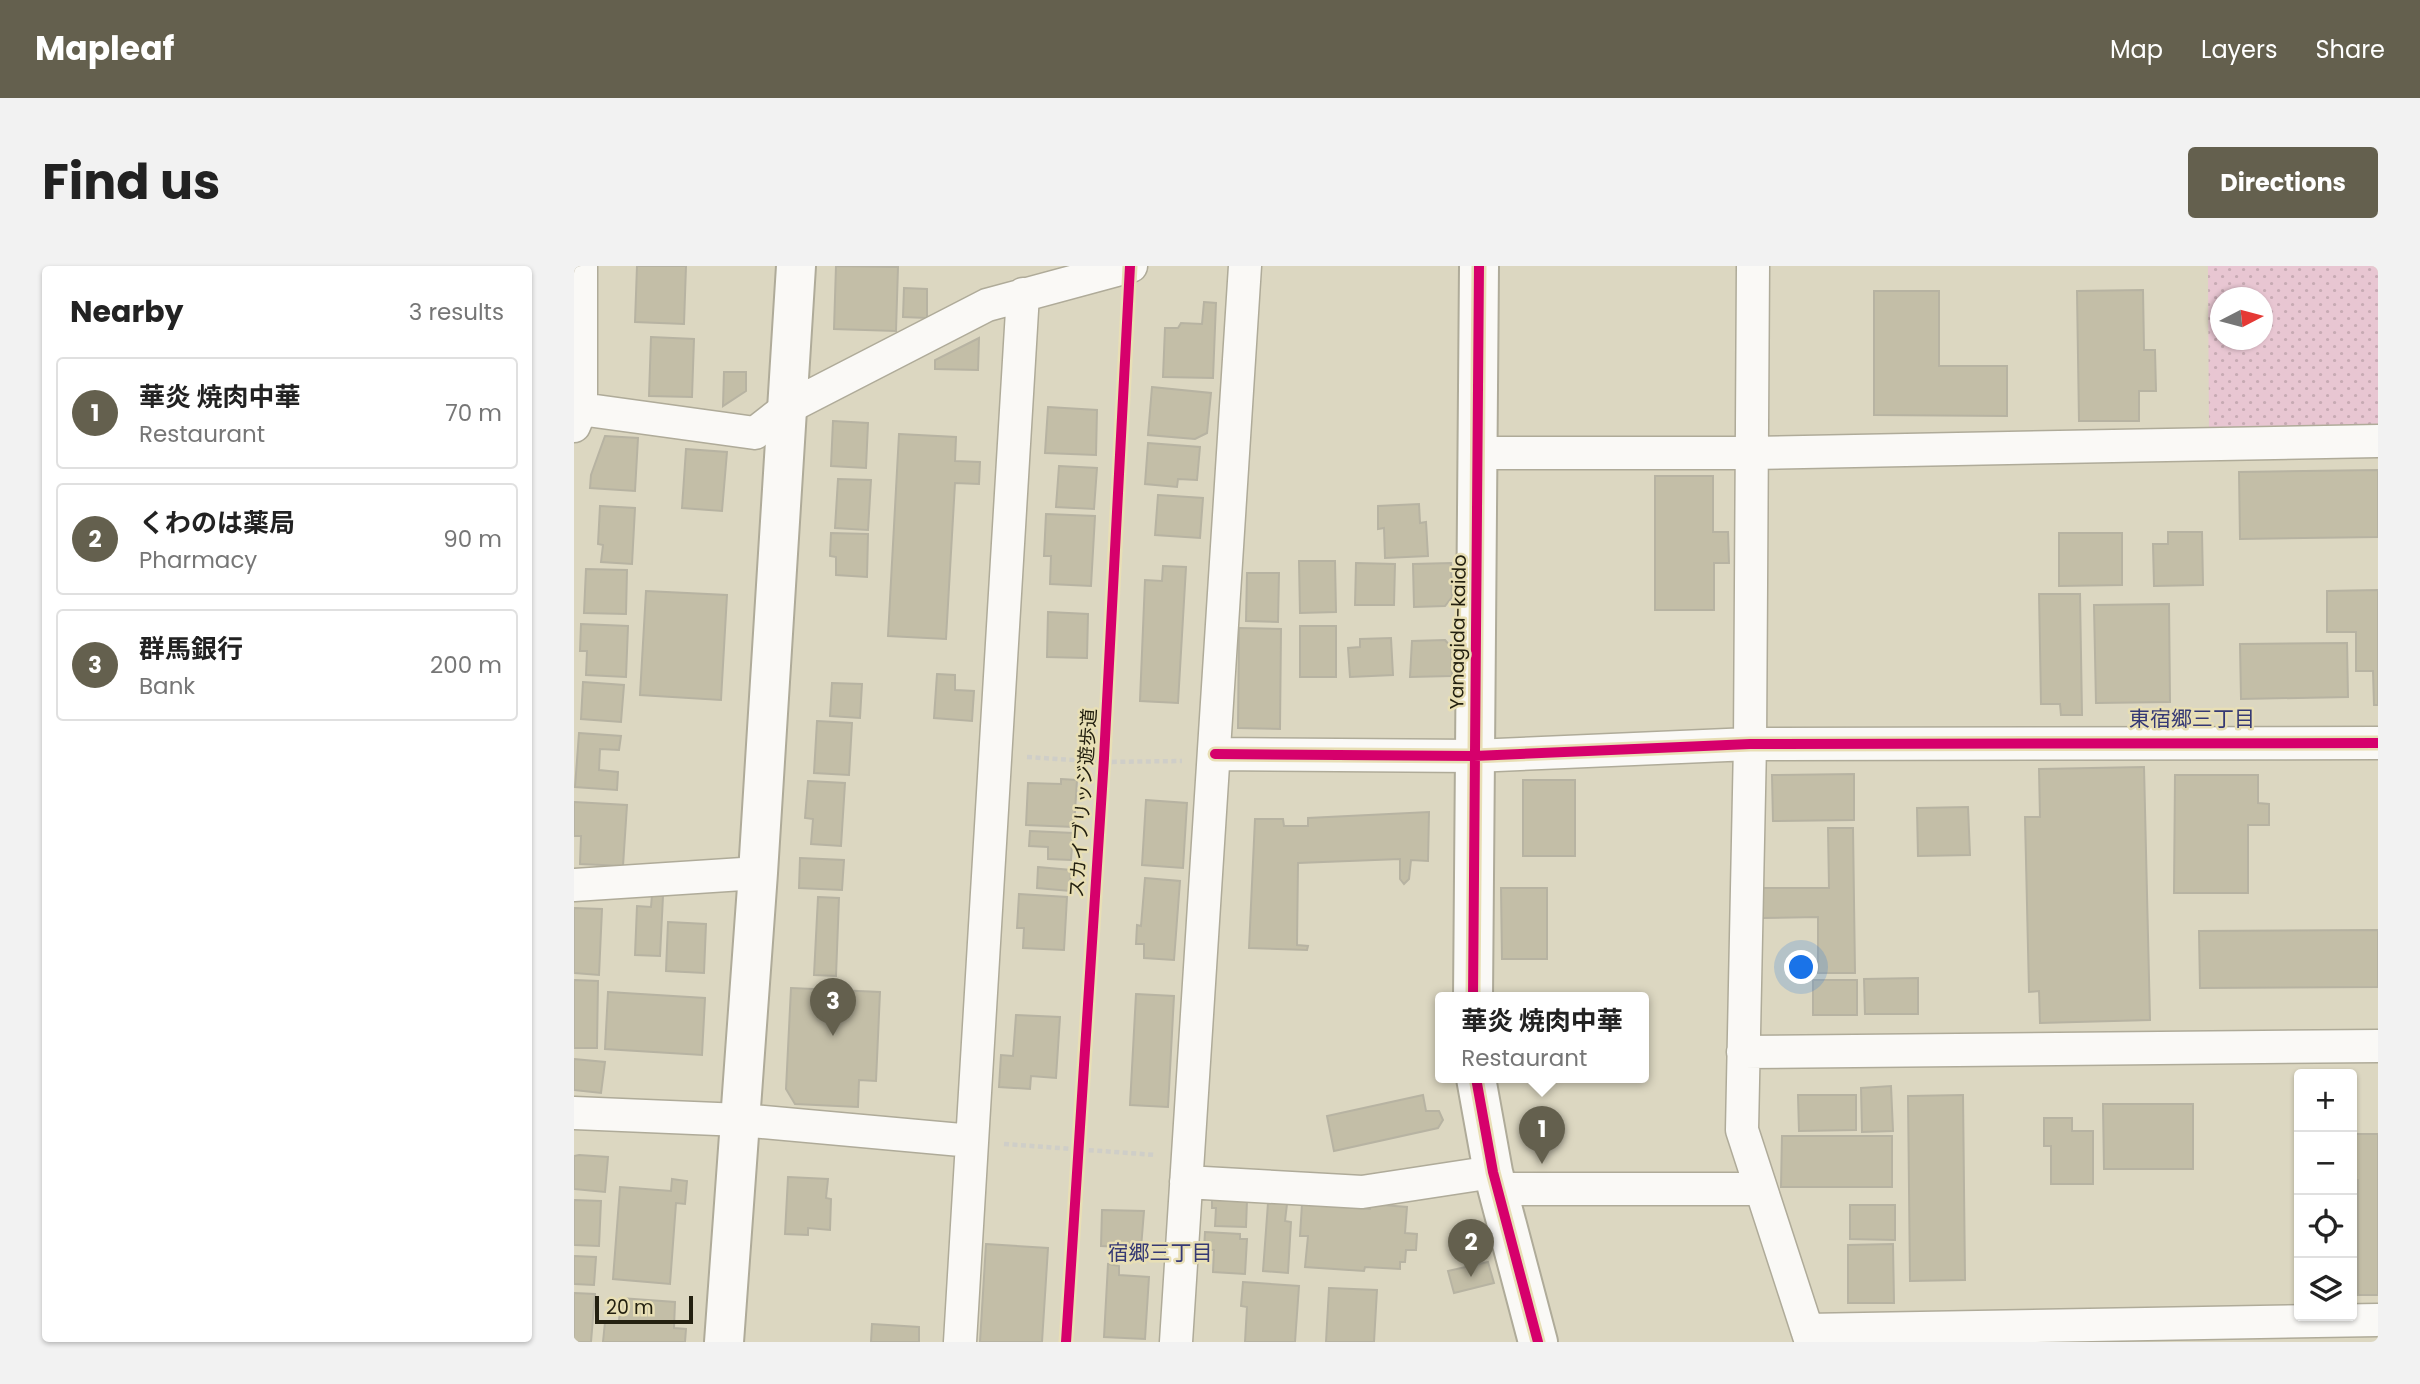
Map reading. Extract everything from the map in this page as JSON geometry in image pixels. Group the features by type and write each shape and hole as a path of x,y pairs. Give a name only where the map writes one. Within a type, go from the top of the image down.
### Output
{"street":[{"path":"581,266 576,414 755,433 788,408 987,305 1130,266"},
{"path":"724,1342 758,873 796,266"},
{"path":"1176,1342 1245,266"},
{"name":"Yanagida-kaido","path":"1473,992 1479,266"},
{"path":"1753,266 1750,744 1742,1130 1809,1336 2378,1320"},
{"path":"960,1342 1023,294"},
{"path":"1478,453 1751,453 2378,441"},
{"path":"1215,757 1474,756 1750,744 2378,743"},
{"path":"574,884 758,873"},
{"path":"1743,1052 2378,1046"},
{"path":"1477,1083 1516,1265 1538,1342"},
{"path":"574,1113 741,1120 972,1141"},
{"path":"1187,1169 1362,1192 1497,1180 1761,1189"}],"path":[{"path":"995,755 1104,762 1215,757"},
{"path":"1076,1164 1079,1130"},
{"path":"972,1141 1077,1151 1187,1169"}],"shaded area":[{"path":"2208,266 2378,266 2378,426 2209,430"}],"building":[{"path":"637,266 686,266 684,324 635,322"},
{"path":"836,266 898,267 896,331 834,329"},
{"path":"904,288 927,289 927,318 903,317"},
{"path":"2143,290 2144,350 2155,350 2156,391 2139,391 2139,421 2079,421 2077,291"},
{"path":"1874,291 1939,291 1939,366 2007,366 2007,416 1874,415"},
{"path":"1204,302 1216,303 1213,378 1163,377 1165,328 1178,328 1181,323 1202,324"},
{"path":"651,337 694,339 692,397 649,396"},
{"path":"979,338 978,370 935,369 935,360"},
{"path":"724,372 746,372 746,391 723,406"},
{"path":"1152,387 1211,393 1207,433 1195,439 1148,435"},
{"path":"1048,407 1097,410 1096,455 1045,453"},
{"path":"833,421 868,423 866,468 831,466"},
{"path":"899,434 956,437 955,461 980,462 979,484 955,483 946,639 888,636"},
{"path":"605,436 638,438 635,491 590,488 591,475"},
{"path":"1148,443 1200,447 1197,480 1178,479 1177,487 1145,484"},
{"path":"686,449 727,452 722,511 682,508"},
{"path":"1059,466 1097,468 1094,509 1056,507"},
{"path":"2378,470 2378,537 2240,539 2239,472"},
{"path":"1655,476 1713,476 1713,532 1728,532 1729,563 1714,563 1714,610 1655,610"},
{"path":"838,479 871,480 868,530 835,528"},
{"path":"1158,495 1203,498 1200,538 1155,535"},
{"path":"1419,504 1420,523 1426,522 1428,556 1385,558 1384,528 1378,529 1378,506"},
{"path":"600,506 635,508 632,564 601,562 603,545 598,544"},
{"path":"1046,514 1095,516 1091,586 1050,584 1051,556 1044,556"},
{"path":"2168,532 2202,532 2203,585 2154,586 2153,544 2168,544"},
{"path":"831,533 868,534 867,577 836,575 836,557 830,556"},
{"path":"2059,533 2122,533 2122,585 2059,586"},
{"path":"1299,561 1335,561 1336,612 1300,613"},
{"path":"1356,563 1395,564 1394,605 1355,605"},
{"path":"1451,563 1452,597 1445,606 1414,607 1413,564"},
{"path":"1163,566 1186,567 1178,703 1140,701 1145,580 1162,581"},
{"path":"586,569 627,570 626,614 584,613"},
{"path":"1247,573 1279,573 1278,622 1246,621"},
{"path":"2378,590 2378,705 2374,705 2373,671 2356,671 2356,632 2327,632 2327,591"},
{"path":"646,591 727,595 721,700 640,695"},
{"path":"2039,594 2080,594 2082,715 2061,715 2060,704 2041,704"},
{"path":"2169,604 2170,702 2096,703 2094,605"},
{"path":"1048,612 1088,614 1087,658 1047,657"},
{"path":"581,624 628,626 626,677 586,675 587,651 580,651"},
{"path":"1300,626 1336,626 1336,677 1300,677"},
{"path":"1239,628 1281,629 1280,729 1238,728"},
{"path":"1391,638 1393,675 1350,677 1348,648 1360,647 1360,639"},
{"path":"1445,640 1451,647 1452,676 1410,677 1412,641"},
{"path":"2347,643 2348,697 2241,699 2240,644"},
{"path":"937,674 955,675 955,690 974,691 972,721 934,718"},
{"path":"583,682 624,685 621,722 581,719"},
{"path":"832,683 862,684 860,718 830,716"},
{"path":"817,721 852,723 849,775 814,773"},
{"path":"579,733 621,736 619,750 600,749 599,770 618,772 617,790 575,787"},
{"path":"2144,767 2150,1020 2040,1023 2039,991 2029,992 2025,817 2040,817 2039,769"},
{"path":"1854,774 1854,820 1773,821 1772,775"},
{"path":"2175,775 2258,775 2258,803 2269,804 2269,825 2248,825 2248,893 2174,893"},
{"path":"1061,779 1077,780 1074,827 1026,825 1028,783 1061,784"},
{"path":"1523,780 1575,780 1575,856 1523,856"},
{"path":"808,781 845,783 841,846 811,844 813,819 805,818"},
{"path":"1146,800 1187,803 1183,868 1142,865"},
{"path":"574,802 627,805 623,866 580,864 581,836 574,836"},
{"path":"1968,807 1970,855 1918,856 1917,808"},
{"path":"1429,812 1428,861 1411,860 1409,879 1404,884 1400,879 1400,859 1298,863 1297,945 1308,946 1307,950 1249,948 1255,819 1283,819 1284,826 1308,826 1308,818"},
{"path":"1828,828 1853,828 1855,973 1818,973 1818,917 1763,918 1763,888 1829,888"},
{"path":"1030,831 1073,833 1071,860 1048,859 1048,847 1029,846"},
{"path":"800,858 844,860 842,890 799,888"},
{"path":"1038,867 1071,870 1070,891 1037,888"},
{"path":"1145,878 1180,881 1174,960 1144,958 1144,944 1136,944 1137,925 1141,926"},
{"path":"1501,888 1547,888 1547,959 1502,959"},
{"path":"1019,894 1067,897 1064,950 1023,948 1024,928 1017,928"},
{"path":"652,895 663,896 660,956 635,955 637,906 651,907"},
{"path":"818,897 839,898 836,976 814,975"},
{"path":"574,908 602,909 599,975 574,973"},
{"path":"668,922 706,924 704,973 666,971"},
{"path":"2378,930 2378,987 2200,988 2199,931"},
{"path":"1918,978 1918,1014 1865,1014 1864,979"},
{"path":"574,980 598,981 597,1048 574,1048"},
{"path":"1813,980 1857,980 1857,1015 1813,1015"},
{"path":"791,988 880,992 876,1081 859,1080 858,1107 795,1104 786,1089"},
{"path":"608,992 705,998 702,1055 605,1049"},
{"path":"1136,994 1174,996 1168,1107 1130,1105"},
{"path":"1016,1015 1060,1017 1056,1078 1031,1076 1030,1089 999,1087 1001,1055 1013,1056"},
{"path":"574,1059 605,1062 601,1093 574,1090"},
{"path":"1891,1086 1893,1131 1862,1132 1861,1088"},
{"path":"1423,1095 1426,1111 1439,1111 1443,1120 1438,1128 1334,1151 1327,1116"},
{"path":"1798,1095 1856,1095 1856,1130 1799,1131"},
{"path":"1963,1095 1965,1280 1910,1281 1908,1096"},
{"path":"2103,1104 2193,1104 2193,1169 2104,1169"},
{"path":"2044,1118 2072,1118 2072,1131 2093,1131 2093,1184 2051,1184 2051,1146 2044,1146"},
{"path":"2357,1134 2378,1134 2378,1295 2358,1295"},
{"path":"1782,1136 1892,1136 1892,1187 1781,1187"},
{"path":"574,1156 608,1157 605,1192 574,1189"},
{"path":"788,1177 828,1179 826,1198 831,1199 830,1230 808,1228 808,1235 785,1234"},
{"path":"672,1179 687,1181 685,1204 676,1203 670,1284 613,1279 620,1187 671,1191"},
{"path":"1212,1199 1247,1200 1246,1227 1215,1226 1216,1208 1212,1208"},
{"path":"574,1200 601,1201 599,1246 574,1245"},
{"path":"1268,1203 1287,1204 1285,1221 1291,1222 1288,1273 1263,1271"},
{"path":"1302,1204 1370,1209 1370,1204 1407,1207 1405,1233 1417,1234 1416,1250 1406,1250 1405,1262 1400,1262 1400,1269 1365,1267 1364,1271 1305,1267 1308,1236 1300,1236"},
{"path":"1850,1205 1895,1205 1895,1240 1850,1239"},
{"path":"1102,1210 1144,1211 1141,1248 1101,1246"},
{"path":"1205,1232 1240,1234 1240,1239 1247,1239 1245,1274 1213,1272 1214,1250 1204,1250"},
{"path":"986,1244 1048,1248 1042,1342 980,1342"},
{"path":"1893,1244 1894,1303 1848,1303 1848,1245"},
{"path":"574,1256 596,1257 594,1285 574,1284"},
{"path":"1488,1262 1494,1283 1454,1293 1448,1271"},
{"path":"1108,1264 1119,1266 1119,1275 1149,1277 1145,1339 1104,1337"},
{"path":"1243,1282 1299,1286 1295,1342 1245,1342 1247,1307 1241,1306"},
{"path":"1329,1288 1377,1290 1374,1342 1326,1342"},
{"path":"574,1293 595,1294 591,1342 574,1342"},
{"path":"620,1298 675,1302 674,1328 686,1329 685,1342 603,1342 605,1322 619,1323"},
{"path":"872,1324 919,1327 919,1342 871,1342"}],"cycle path":[{"name":"スカイブリッジ遊歩道","path":"1066,1342 1104,758 1130,266"},
{"path":"1473,992 1479,266"},
{"path":"1215,754 1474,756 1750,744 2378,743"},
{"path":"1477,1083 1493,1172 1538,1342"}],"place":[{"name":"群馬銀行","path":"833,1036"},
{"name":"華炎 焼肉中華","path":"1542,1164"},
{"name":"くわのは薬局","path":"1471,1277"}],"district":[{"name":"東宿郷三丁目","path":"2192,718"},
{"name":"宿郷三丁目","path":"1160,1252"}]}
